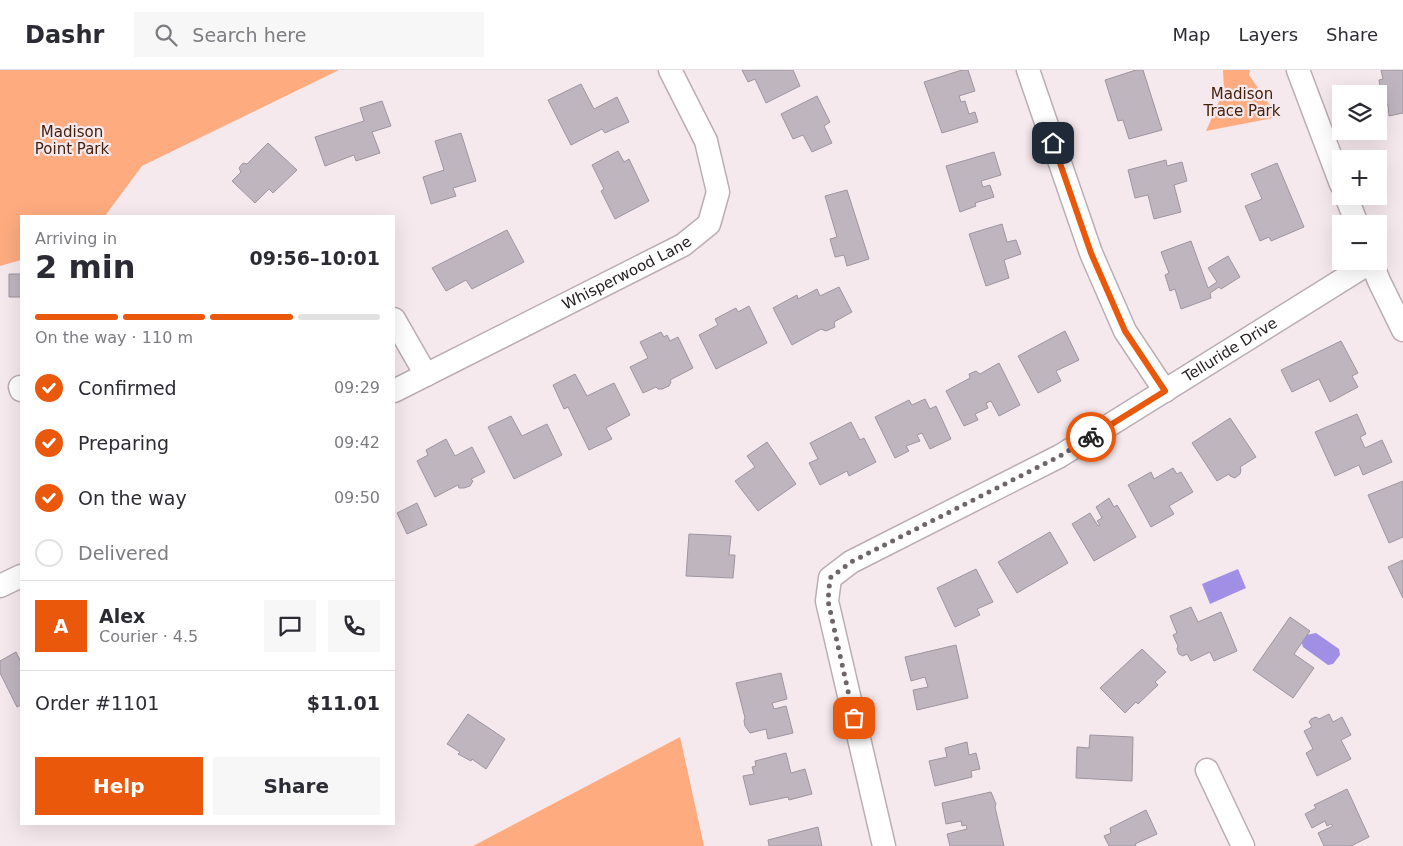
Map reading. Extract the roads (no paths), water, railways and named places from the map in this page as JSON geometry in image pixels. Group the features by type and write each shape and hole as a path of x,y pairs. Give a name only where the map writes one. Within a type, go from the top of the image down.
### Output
{"street":[{"name":"Whisperwood Lane","path":"395,390 683,245 710,224 718,192 706,141 670,70"},
{"path":"1028,70 1091,253 1125,331 1165,391"},
{"path":"1298,70 1332,160"},
{"name":"Telluride Drive","path":"884,846 828,601 830,578 851,562 1060,456 1358,270"},
{"path":"1374,270 1403,330"},
{"path":"395,321 426,375"},
{"path":"0,586 20,576"},
{"path":"1207,770 1242,846"}],"park label":[{"name":"Madison Trace Park","path":"1242,102"},
{"name":"Madison Point Park","path":"72,140"}]}
